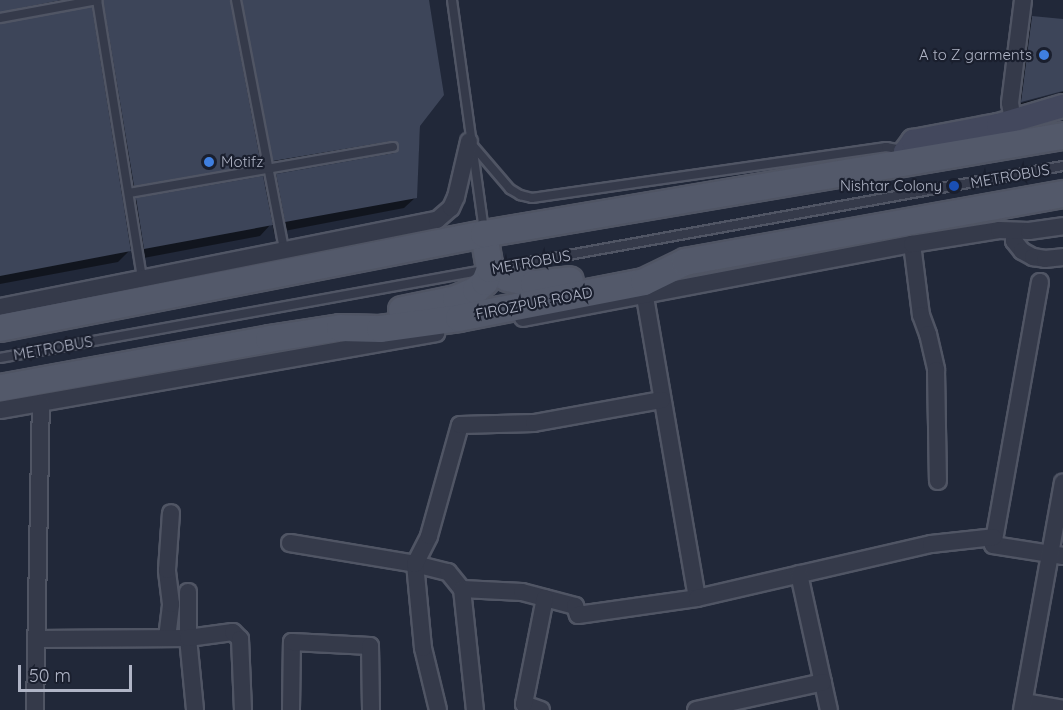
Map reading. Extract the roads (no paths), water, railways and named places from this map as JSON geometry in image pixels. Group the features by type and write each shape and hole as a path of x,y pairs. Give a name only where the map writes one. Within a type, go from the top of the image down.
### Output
{"main road":[{"path":"0,328 375,244 484,234 1063,136"},
{"name":"FIROZPUR ROAD","path":"0,388 255,353 340,328 380,329 459,318 644,282 685,262 833,248 1063,194"},
{"path":"340,328 376,316 468,295 484,282 490,269 484,234"},
{"path":"490,269 519,282 542,284 685,262"}],"street":[{"path":"1013,120 1010,103 1023,0"},
{"path":"904,163 905,152 913,141 1013,120 1063,106"},
{"path":"0,307 284,250 375,244 437,220 451,208 469,141"},
{"path":"0,410 41,403 255,353 645,297 833,248 912,244 999,230 1015,231 1063,226"},
{"path":"1015,231 1014,241 1027,254 1045,259 1063,257"},
{"path":"912,244 921,315 936,370 938,481"},
{"path":"1040,282 993,545 1056,555"},
{"path":"645,297 697,598"},
{"path":"438,710 423,648 415,564 429,536 460,425 534,423 662,400"},
{"path":"35,710 41,403"},
{"path":"1063,483 1056,555 1023,706 1063,709"},
{"path":"167,638 171,604 167,570 171,513"},
{"path":"462,589 522,592 575,606 578,615 697,598 932,544 994,537"},
{"path":"290,543 415,564 448,572 462,589 475,710"},
{"path":"799,574 829,710"},
{"path":"188,592 188,638 195,710"},
{"path":"541,710 525,704 545,598"},
{"path":"37,639 188,638 232,632 240,639 243,710"},
{"path":"291,710 292,642 370,646 370,710"},
{"path":"696,710 823,682"}],"lane":[{"path":"0,18 97,0 142,278"},
{"path":"237,0 284,250"},
{"path":"452,0 469,141 484,234"},
{"path":"469,141 510,189 532,198 886,147 897,149 904,163"},
{"path":"129,193 393,147"},
{"name":"METROBUS","path":"0,358 1063,166"}],"place":[{"name":"A to Z garments","path":"1044,55"},
{"name":"Motifz","path":"209,162"},
{"name":"Nishtar Colony","path":"954,186"}]}
